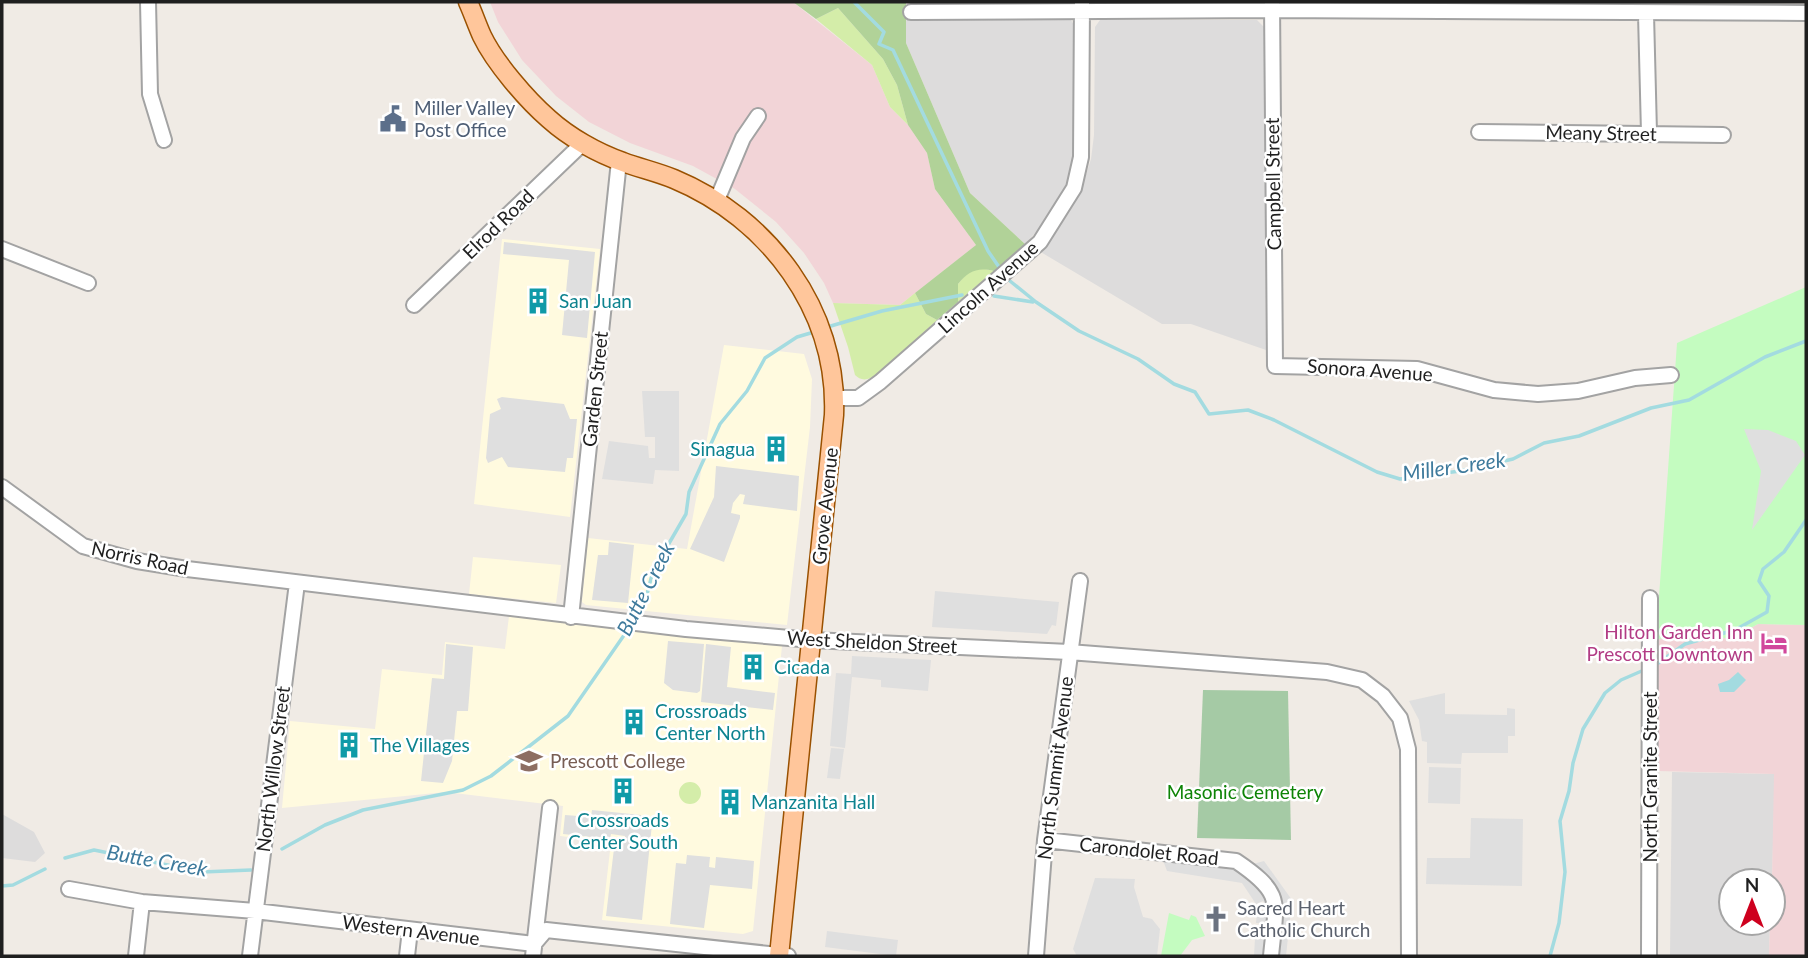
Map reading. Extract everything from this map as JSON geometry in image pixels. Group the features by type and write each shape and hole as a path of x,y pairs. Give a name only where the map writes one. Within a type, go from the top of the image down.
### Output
{"main road":[{"name":"Grove Avenue","path":"468,2 483,38 517,86 550,120 583,143 619,161 673,178 717,200 758,232 790,268 814,313 827,349 834,398 782,956"}],"street":[{"path":"148,2 150,94 164,140"},
{"path":"911,12 1082,6 1272,6 1502,7 1646,14 1806,13"},
{"name":"Lincoln Avenue","path":"834,398 858,398 880,382 1040,242 1059,215 1074,188 1081,156 1082,6"},
{"name":"Campbell Street","path":"1272,6 1275,366"},
{"path":"1646,14 1649,133"},
{"path":"717,200 743,138 758,116"},
{"name":"Meany Street","path":"1479,132 1723,135"},
{"name":"Elrod Road","path":"414,305 583,143"},
{"name":"Garden Street","path":"571,617 619,161"},
{"path":"2,249 88,283"},
{"name":"Sonora Avenue","path":"1275,366 1418,369 1494,390 1538,394 1578,391 1635,378 1671,375"},
{"name":"Norris Road","path":"2,487 83,546 137,561 298,583"},
{"name":"North Summit Avenue","path":"1036,956 1045,840 1080,581"},
{"name":"West Sheldon Street","path":"298,583 571,617 812,640 1069,652 1327,672 1362,680 1383,696 1400,718 1408,749 1409,956"},
{"name":"North Willow Street","path":"250,956 298,583"},
{"name":"North Granite Street","path":"1649,956 1650,598"},
{"path":"534,950 550,808"},
{"name":"Carondolet Road","path":"1045,840 1236,861 1261,878 1276,901 1271,956"},
{"name":"Western Avenue","path":"69,889 142,902 255,911 410,930 534,950 546,930 782,956"},
{"path":"136,956 142,902"},
{"path":"407,956 410,930"}],"shaded area":[{"path":"490,2 793,2 872,65 890,107 908,125 927,153 935,189 976,245 900,305 833,303 824,283 804,253 776,222 735,189 693,166 630,143 589,122 556,96 522,60 498,22"},
{"path":"906,19 1067,19 1074,25 1073,160 1064,193 1047,220 1025,244 970,193 906,43"},
{"path":"1100,20 1257,20 1264,27 1266,350 1191,324 1162,324 1039,251 1068,214 1083,184 1091,159 1094,135 1095,27"},
{"path":"502,239 600,249 570,517 474,504"},
{"path":"504,242 595,252 587,338 562,335 569,260 503,254"},
{"path":"724,345 804,354 812,379 810,427 787,625 586,605 582,602 588,538 687,549"},
{"path":"642,391 679,391 679,471 655,470 653,484 602,479 609,441 648,446 649,458 655,458 655,437 645,437"},
{"path":"502,397 564,404 570,419 577,419 573,458 567,458 565,472 508,467 502,457 488,463 486,458 490,414 501,409 497,399"},
{"path":"1744,429 1768,430 1796,441 1805,455 1752,530 1761,471"},
{"path":"716,466 799,476 797,511 743,504 745,495 740,494 733,503 731,513 740,515 740,518 724,562 690,549 714,497"},
{"path":"609,542 634,545 628,603 592,600 598,555 608,555"},
{"path":"473,557 561,565 556,603 469,594"},
{"path":"935,591 1059,602 1056,626 1052,625 1047,634 932,627"},
{"name":"Prescott College","path":"509,616 782,646 753,931 743,934 602,920 611,842 560,836 563,806 446,792 282,808 290,721 375,729 382,669 442,675 445,642 505,649"},
{"path":"1758,624 1806,625 1806,956 1769,956 1770,937 1787,937 1787,867 1772,867 1774,774 1658,771 1656,639 1732,638"},
{"path":"668,641 704,644 700,691 697,693 673,690 664,683"},
{"path":"446,644 473,647 468,711 457,711 452,761 443,783 421,781 432,678 444,679"},
{"path":"706,644 731,647 727,687 775,693 773,710 701,702"},
{"path":"852,656 931,660 928,691 881,687 881,680 852,677 845,748 830,746 836,673 851,674"},
{"path":"1445,693 1445,714 1507,715 1507,708 1515,709 1515,736 1508,736 1508,753 1462,753 1461,764 1427,763 1427,742 1422,741 1419,720 1409,701"},
{"path":"831,748 844,749 840,779 827,778"},
{"path":"1429,767 1461,768 1460,804 1428,803"},
{"path":"1672,772 1775,774 1772,867 1717,867 1717,937 1770,937 1769,956 1670,956"},
{"path":"592,810 641,815 640,824 652,824 642,920 606,916 615,840 625,841 625,836 611,834 610,839 563,834 565,815 591,817"},
{"path":"2,814 34,832 45,853 35,862 2,858"},
{"path":"1471,818 1523,819 1522,886 1426,884 1427,858 1470,858"},
{"path":"687,855 710,857 709,867 715,868 716,857 754,861 752,889 710,885 704,928 670,924 676,863 686,864"},
{"path":"1161,855 1242,867 1264,861 1292,900 1286,956 1254,956 1255,938 1262,934 1261,923 1256,923 1257,913 1268,908 1263,901 1256,904 1242,883 1167,871"},
{"path":"1095,878 1135,879 1134,887 1143,917 1152,919 1160,929 1157,956 1077,956 1073,949"},
{"path":"827,931 898,940 896,956 825,947"}],"green space":[{"path":"793,2 906,2 906,43 970,193 1025,244 994,271 978,270 966,276 958,284 958,302 937,320 926,314 915,293 976,245 935,189 927,153 908,125 897,85 883,59 838,8 816,19"},
{"path":"838,8 883,59 897,85 908,125 890,107 872,65 816,19"},
{"path":"981,268 994,271 958,302 958,284 968,272"},
{"path":"1806,287 1806,625 1758,624 1732,638 1656,639 1677,343"},
{"path":"915,293 926,314 937,320 877,375 868,379 858,378 833,303 900,305"},
{"name":"Masonic Cemetery","path":"1203,690 1288,691 1291,840 1197,838"},
{"path":"690,782 698,785 701,793 698,801 690,804 682,801 679,793 682,785"},
{"path":"1169,913 1189,920 1191,915 1196,917 1205,936 1192,940 1180,956 1161,956"}],"water":[{"path":"1738,672 1746,680 1734,692 1720,692 1718,684 1729,680"}],"waterway":[{"path":"854,2 884,32 879,44 893,50 988,251 999,267"},
{"name":"Miller Creek","path":"1010,281 1079,331 1138,359 1174,384 1195,392 1209,414 1248,410 1274,420 1377,472 1400,479 1460,471 1513,459 1544,443 1579,436 1651,408 1689,400 1765,357 1806,341"},
{"name":"Butte Creek","path":"824,328 882,311 962,295"},
{"name":"Butte Creek","path":"994,296 1033,302"},
{"name":"Butte Creek","path":"634,618 646,598 653,571 686,514 689,492 720,424 747,391 765,358 797,337 814,332"},
{"path":"1654,666 1685,644 1735,630 1767,612 1769,596 1759,581 1763,569 1784,552 1806,520"},
{"name":"Butte Creek","path":"282,849 325,825 363,810 463,790 491,776 568,716 629,628"},
{"path":"1550,956 1559,923 1565,872 1560,821 1583,729 1605,693 1621,680 1644,670"},
{"name":"Butte Creek","path":"65,858 94,850 202,872 251,870"},
{"name":"Butte Creek","path":"2,886 13,885 45,869"}],"place":[{"name":"Miller Valley Post Office","path":"393,119"},
{"name":"San Juan","path":"538,301"},
{"name":"Sinagua","path":"776,449"},
{"name":"Hilton Garden Inn Prescott Downtown","path":"1774,643"},
{"name":"Cicada","path":"753,667"},
{"name":"Crossroads Center North","path":"634,722"},
{"name":"The Villages","path":"349,745"},
{"name":"Prescott College","path":"529,761"},
{"name":"Crossroads Center South","path":"623,791"},
{"name":"Manzanita Hall","path":"730,802"},
{"name":"Sacred Heart Catholic Church","path":"1216,919"}]}
